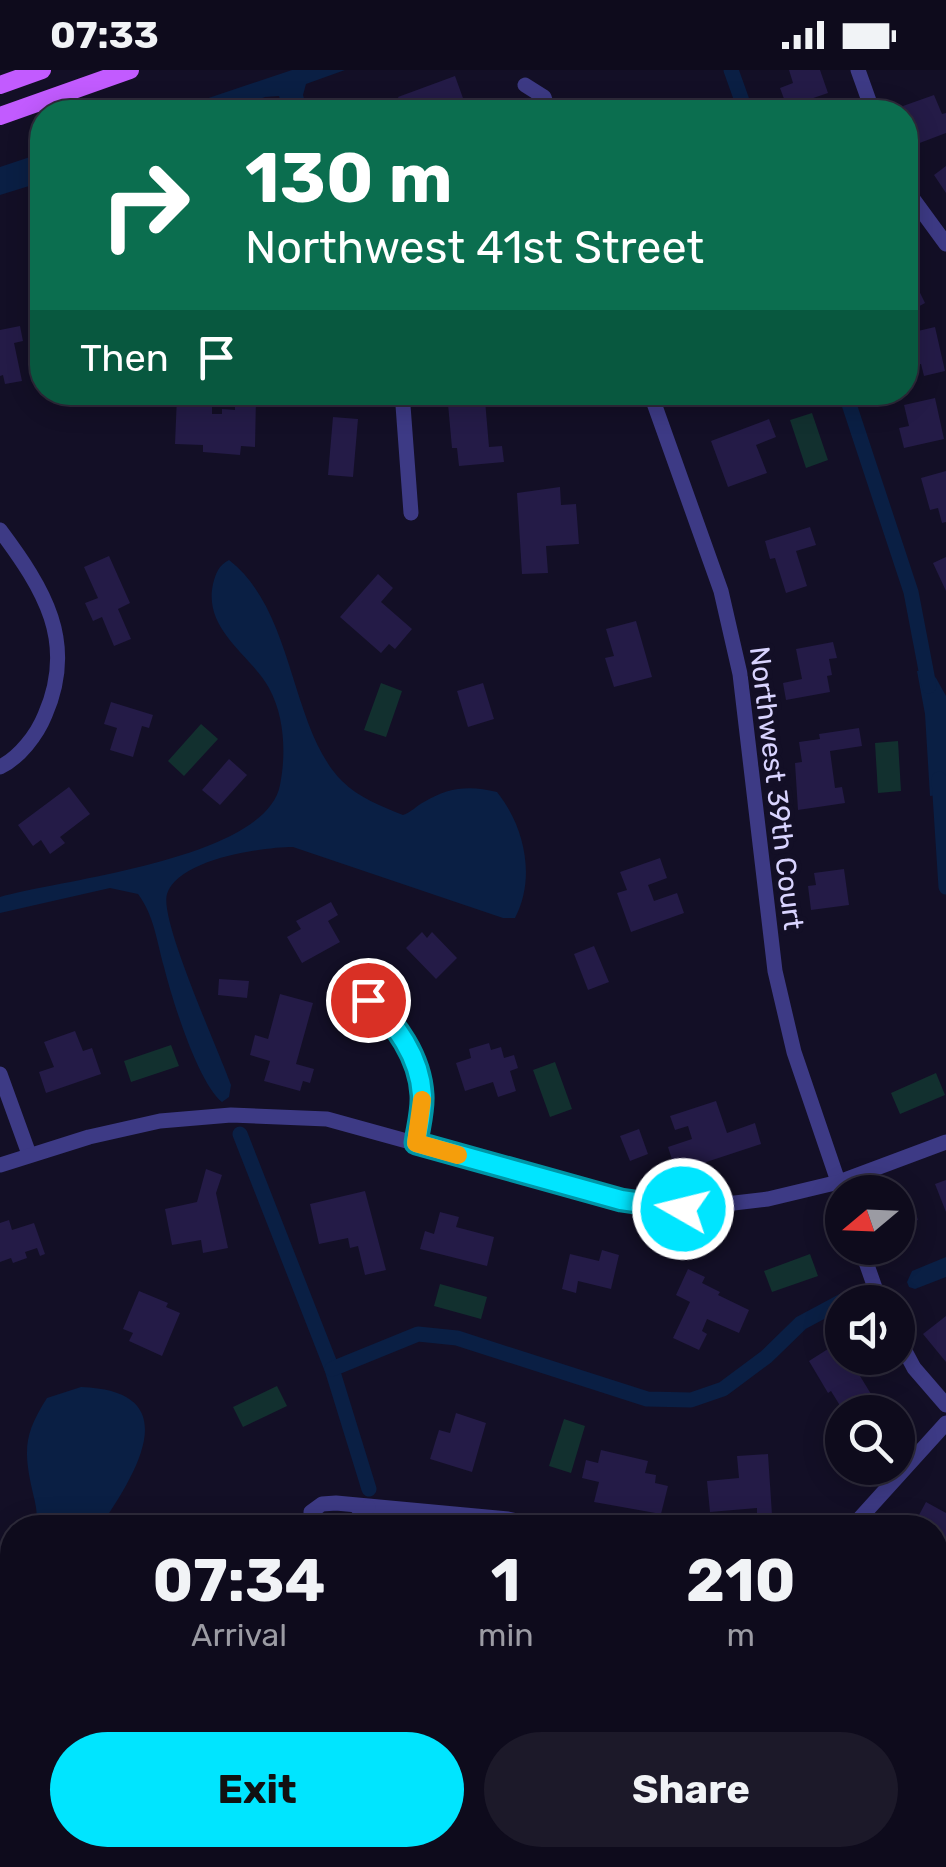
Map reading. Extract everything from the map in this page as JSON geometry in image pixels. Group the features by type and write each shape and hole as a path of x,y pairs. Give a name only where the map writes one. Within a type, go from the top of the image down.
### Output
{"main road":[{"path":"0,85 42,70"},
{"path":"45,100 130,70"},
{"path":"0,116 30,105"}],"street":[{"path":"858,70 869,100"},
{"path":"524,85 546,100"},
{"path":"918,206 946,244"},
{"path":"403,405 411,514"},
{"name":"Northwest 39th Court","path":"655,405 721,591 740,674 775,971 794,1052 836,1175"},
{"path":"0,530 50,612 58,641 60,672 42,724 25,746 0,767"},
{"path":"368,1000 389,1017 416,1066 422,1096 416,1143"},
{"path":"0,1074 29,1154"},
{"path":"0,1165 160,1120 231,1115 327,1119 621,1200 683,1209 825,1190"},
{"path":"868,1175 946,1142"},
{"path":"915,1369 946,1405"},
{"path":"863,1515 946,1423"},
{"path":"311,1515 322,1504 457,1515"},
{"path":"361,1515 368,1508"},
{"path":"342,1867 356,1867"}],"green space":[{"path":"812,413 828,460 806,468 790,420"},
{"path":"381,683 402,691 386,737 364,730"},
{"path":"201,724 218,739 184,776 168,761"},
{"path":"898,741 901,791 878,793 875,743"},
{"path":"171,1045 179,1066 131,1082 124,1061"},
{"path":"555,1062 572,1109 550,1117 533,1070"},
{"path":"936,1073 945,1095 900,1114 891,1093"},
{"path":"810,1254 818,1276 772,1292 764,1271"},
{"path":"440,1284 487,1297 481,1319 434,1306"},
{"path":"277,1386 287,1406 243,1427 233,1407"},
{"path":"564,1419 585,1426 571,1473 549,1466"}],"water":[{"path":"292,70 345,70 306,84 304,100 280,100 279,96 203,100"},
{"path":"30,157 30,186 0,195 0,167"},
{"path":"229,560 251,582 267,609 312,732 325,759 342,781 363,797 403,815 451,790 478,788 497,792 521,837 526,870 515,918 503,918 293,847 223,857 187,872 167,894 167,908 181,957 231,1085 229,1097 222,1102 204,1077 187,1039 151,920 138,894 110,888 0,913 0,897 113,873 202,848 239,831 267,810 280,785 281,724 269,688 215,615 213,584 218,570"},
{"path":"927,670 946,696 946,794 930,796 925,714 917,671"},
{"path":"946,1257 946,1277 915,1289 915,1285 907,1282 912,1271"},
{"path":"81,1387 115,1392 135,1403 144,1420 138,1461 108,1515 37,1515 27,1462 28,1441 47,1398"}],"building":[{"path":"789,70 820,70 828,93 808,100 784,100 780,88 793,83"},
{"path":"455,76 464,100 399,100 398,97"},
{"path":"934,95 942,114 946,113 946,133 918,144 918,101"},
{"path":"946,166 946,193 934,175"},
{"path":"918,289 925,303 918,307"},
{"path":"20,326 23,341 14,343 22,381 5,384 3,375 0,376 0,330"},
{"path":"935,327 945,371 924,376 918,364 918,331"},
{"path":"935,398 944,439 904,448 899,428 909,426 904,405 918,405"},
{"path":"177,405 212,406 212,414 222,414 222,409 235,410 235,405 256,405 255,447 241,446 240,455 203,452 203,445 175,444"},
{"path":"448,405 485,405 489,447 502,446 504,462 459,466 457,448 452,448"},
{"path":"333,417 358,419 353,477 328,475"},
{"path":"769,419 776,437 756,445 767,473 728,487 711,441"},
{"path":"946,471 946,522 942,523 938,508 930,510 921,478"},
{"path":"560,487 561,505 576,504 579,544 546,546 548,573 522,574 517,493"},
{"path":"810,527 816,545 796,551 807,586 786,593 765,541"},
{"path":"109,556 130,603 118,609 131,639 114,646 102,617 93,621 85,603 98,598 84,567"},
{"path":"946,557 946,591 933,563"},
{"path":"378,574 393,588 381,602 412,629 395,649 389,644 381,653 340,617"},
{"path":"636,621 652,677 614,687 605,658 614,656 606,629"},
{"path":"833,642 837,658 829,659 830,692 786,700 783,683 802,679 796,649"},
{"path":"483,683 494,719 468,727 457,691"},
{"path":"111,702 153,715 149,728 142,726 133,757 110,750 117,728 104,724"},
{"path":"859,728 862,746 830,751 835,788 842,787 845,803 798,810 795,763 802,762 799,742 820,739 819,734"},
{"path":"229,759 247,775 220,805 202,790"},
{"path":"69,787 90,814 60,837 65,843 50,854 41,840 33,846 18,825"},
{"path":"660,858 667,878 648,885 654,901 677,893 684,913 631,932 617,893 627,890 620,872"},
{"path":"844,869 849,905 811,910 808,886 816,885 814,873"},
{"path":"331,902 338,915 328,921 340,942 302,963 287,937 301,929 296,921"},
{"path":"422,932 427,938 432,932 457,958 436,979 406,948"},
{"path":"594,946 609,982 588,990 574,954"},
{"path":"219,979 249,981 247,998 218,995"},
{"path":"280,994 313,1003 296,1064 314,1069 310,1083 303,1081 300,1091 264,1081 270,1061 250,1055 255,1035 268,1039"},
{"path":"75,1031 83,1051 92,1048 101,1074 46,1093 39,1072 54,1067 44,1042"},
{"path":"489,1043 491,1050 501,1047 504,1058 514,1055 518,1068 510,1071 516,1091 498,1097 493,1082 465,1091 456,1063 471,1058 469,1049"},
{"path":"716,1101 727,1133 755,1123 761,1144 676,1172 668,1147 692,1139 688,1126 675,1130 670,1116"},
{"path":"639,1129 648,1154 630,1161 620,1136"},
{"path":"206,1169 222,1175 216,1193 228,1248 203,1253 201,1240 172,1245 165,1209 197,1202"},
{"path":"946,1180 946,1212 935,1184"},
{"path":"365,1191 386,1270 365,1275 358,1246 350,1248 348,1238 319,1244 310,1204"},
{"path":"440,1212 459,1217 456,1227 494,1237 487,1266 420,1249 425,1231 434,1234"},
{"path":"9,1220 12,1230 34,1223 45,1254 40,1256 37,1248 25,1252 27,1258 0,1262 0,1223"},
{"path":"602,1250 619,1255 611,1289 578,1281 576,1293 562,1289 570,1254 599,1261"},
{"path":"688,1269 705,1277 702,1283 720,1292 718,1295 749,1310 739,1333 707,1319 702,1331 707,1334 699,1350 673,1338 690,1302 676,1295"},
{"path":"139,1291 168,1303 166,1307 180,1313 162,1356 129,1341 133,1333 123,1329"},
{"path":"946,1316 946,1362 923,1334"},
{"path":"825,1351 825,1375 859,1375 872,1395 828,1393 809,1361"},
{"path":"456,1413 486,1423 472,1472 430,1459 439,1430 450,1433"},
{"path":"601,1450 648,1461 645,1473 656,1475 655,1483 668,1486 661,1514 594,1502 599,1482 582,1478 586,1460 598,1463"},
{"path":"768,1454 772,1515 757,1515 757,1508 710,1512 707,1481 739,1478 737,1456"},
{"path":"926,1502 946,1513 946,1515 919,1515"}],"waterway":[{"path":"731,70 742,100"},
{"path":"849,405 911,592 929,686"},
{"path":"939,779 946,887"},
{"path":"240,1134 332,1369 369,1489"},
{"path":"332,1369 418,1334 457,1338 647,1399 691,1400 723,1389 766,1357 801,1323 825,1310"}],"slow traffic":[{"path":"422,1100 416,1143 458,1155"}],"route":[{"path":"368,1000 389,1017 416,1066 422,1096 416,1143 536,1179 621,1200 683,1209"}]}
